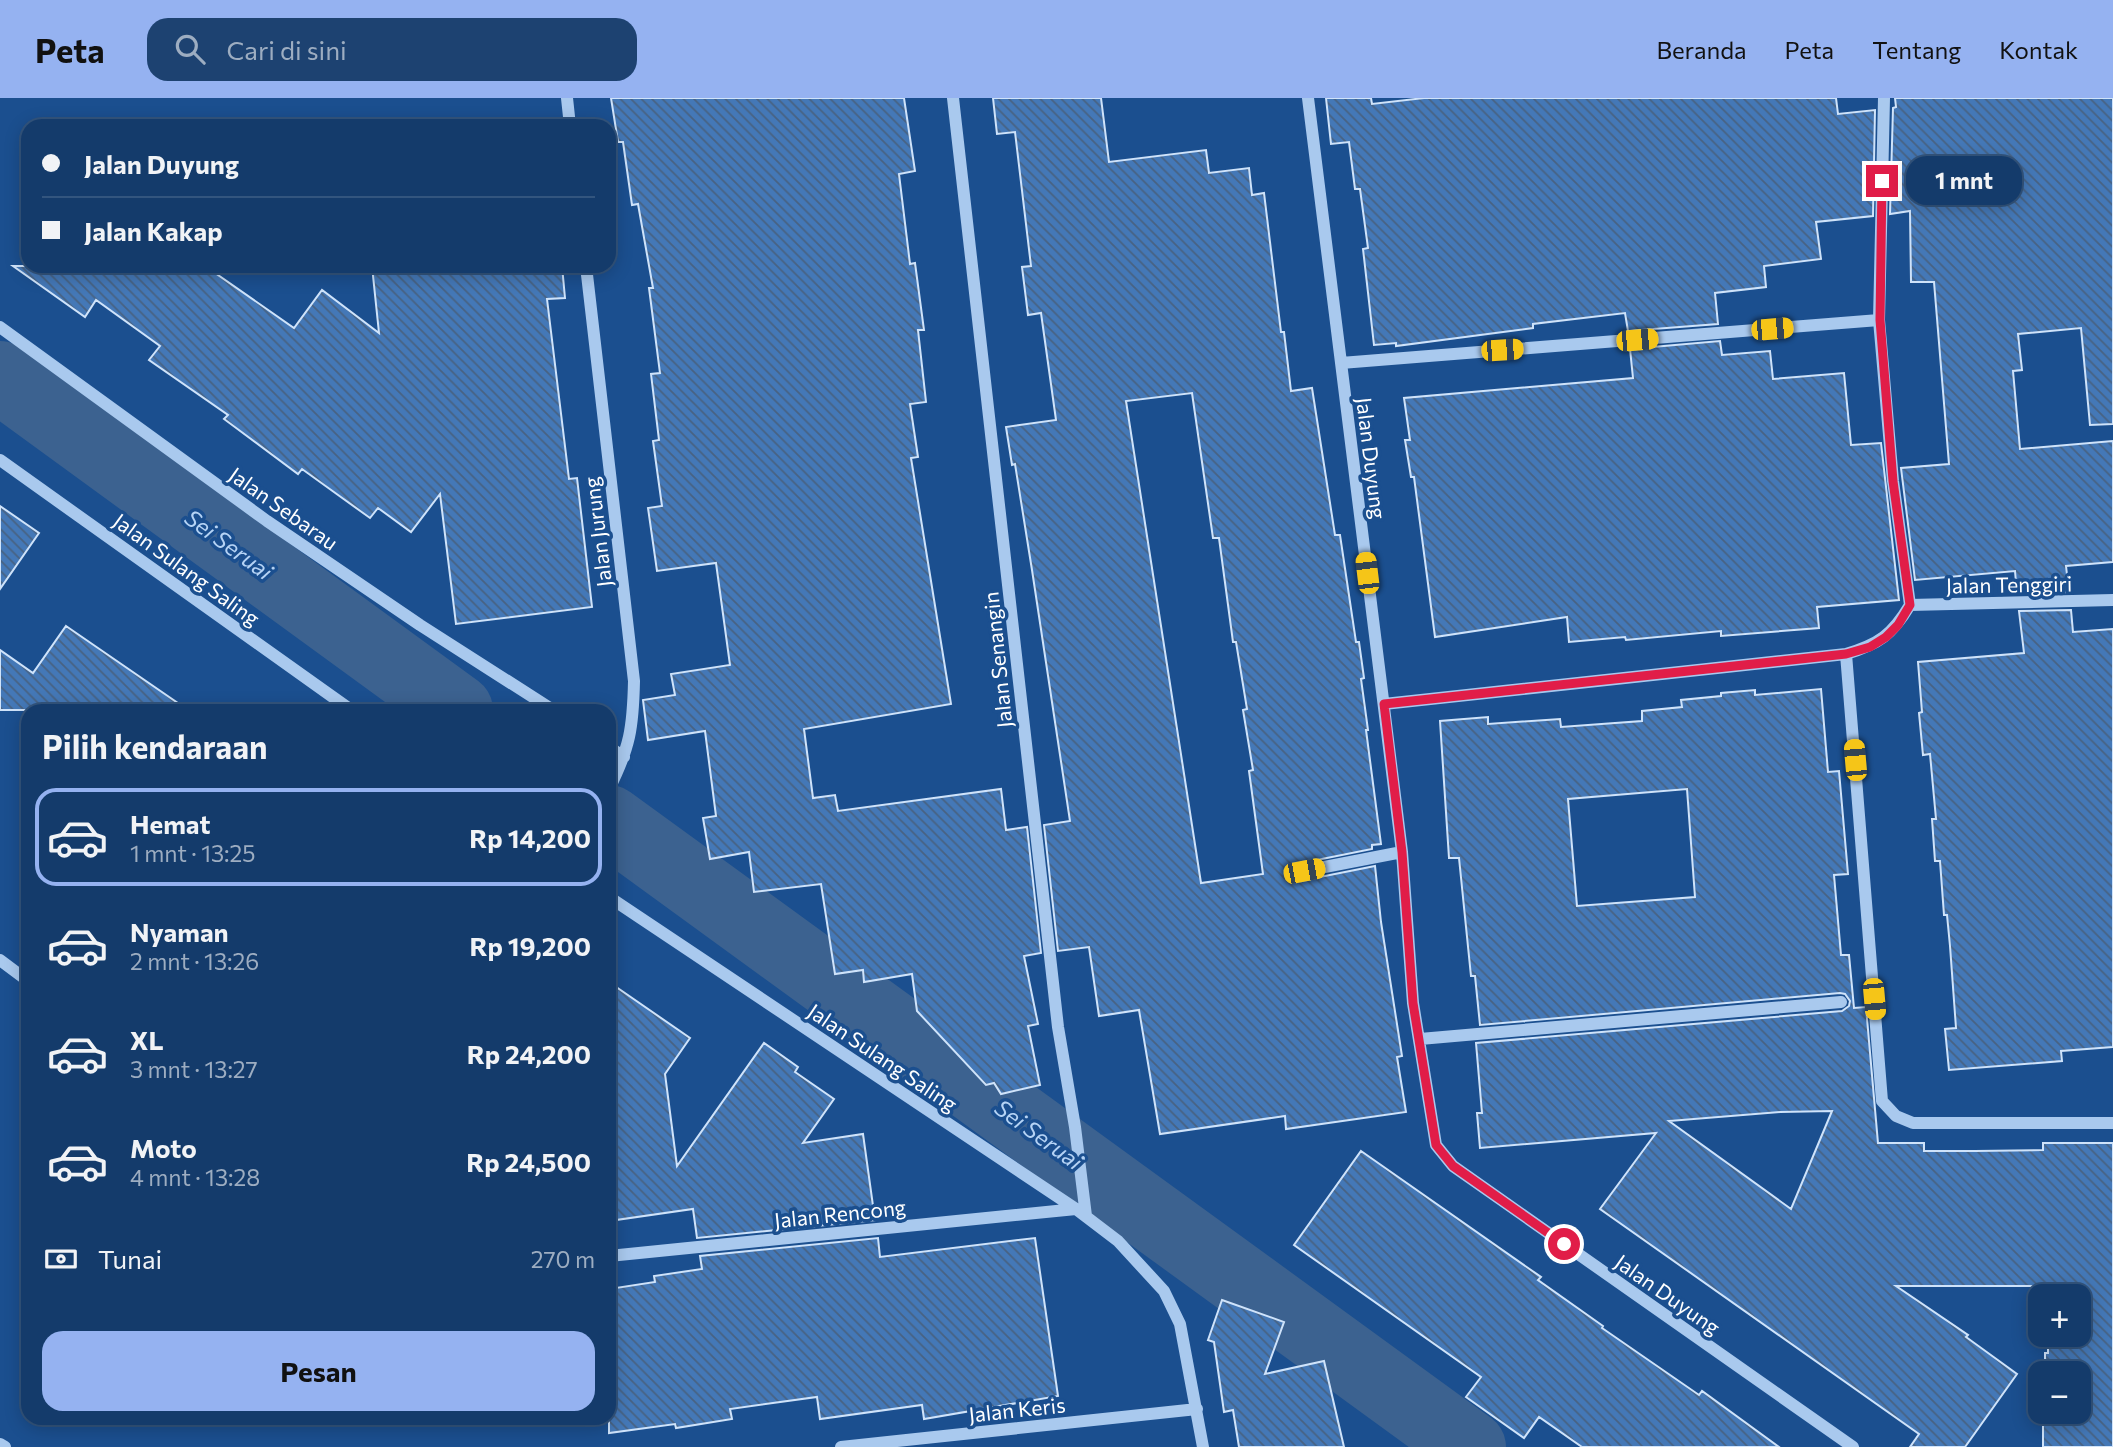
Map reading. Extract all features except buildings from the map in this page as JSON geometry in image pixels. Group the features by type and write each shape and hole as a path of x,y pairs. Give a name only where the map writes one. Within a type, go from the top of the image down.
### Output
{"street":[{"path":"567,98 569,119"},
{"name":"Jalan Senangin","path":"953,98 1058,1027 1084,1195 1081,1212"},
{"name":"Jalan Duyung","path":"1308,98 1402,852 1413,1003 1436,1145 1453,1166 1853,1447"},
{"path":"1384,704 1846,654 1870,647 1898,625 1910,605 1893,481 1880,320 1884,98"},
{"name":"Jalan Jurung","path":"587,273 634,681 631,735 616,774"},
{"path":"1341,363 1880,320"},
{"name":"Jalan Sebarau","path":"0,327 268,521 420,625 544,704"},
{"name":"Jalan Sulang Saling","path":"0,460 343,704"},
{"name":"Jalan Tenggiri","path":"1910,605 2113,600"},
{"path":"1846,654 1882,1101 1896,1116 1913,1123 2113,1123"},
{"path":"616,752 624,757"},
{"path":"1304,871 1402,852"},
{"name":"Jalan Sulang Saling","path":"616,902 1081,1212 1118,1241 1164,1291 1180,1324 1203,1447"},
{"path":"0,960 21,976"},
{"path":"1420,1039 1841,1002"},
{"name":"Jalan Rencong","path":"616,1255 1081,1212"},
{"name":"Jalan Keris","path":"841,1447 1197,1409"},
{"path":"0,1444 5,1447"}],"waterway":[{"name":"Sei Seruai","path":"0,377 449,704"},
{"name":"Sei Seruai","path":"616,826 1470,1447"}],"route":[{"path":"1564,1244 1453,1166 1436,1145 1413,1003 1402,852 1384,704 1846,654 1870,647 1898,625 1910,605 1893,481 1880,320 1882,181"}]}
